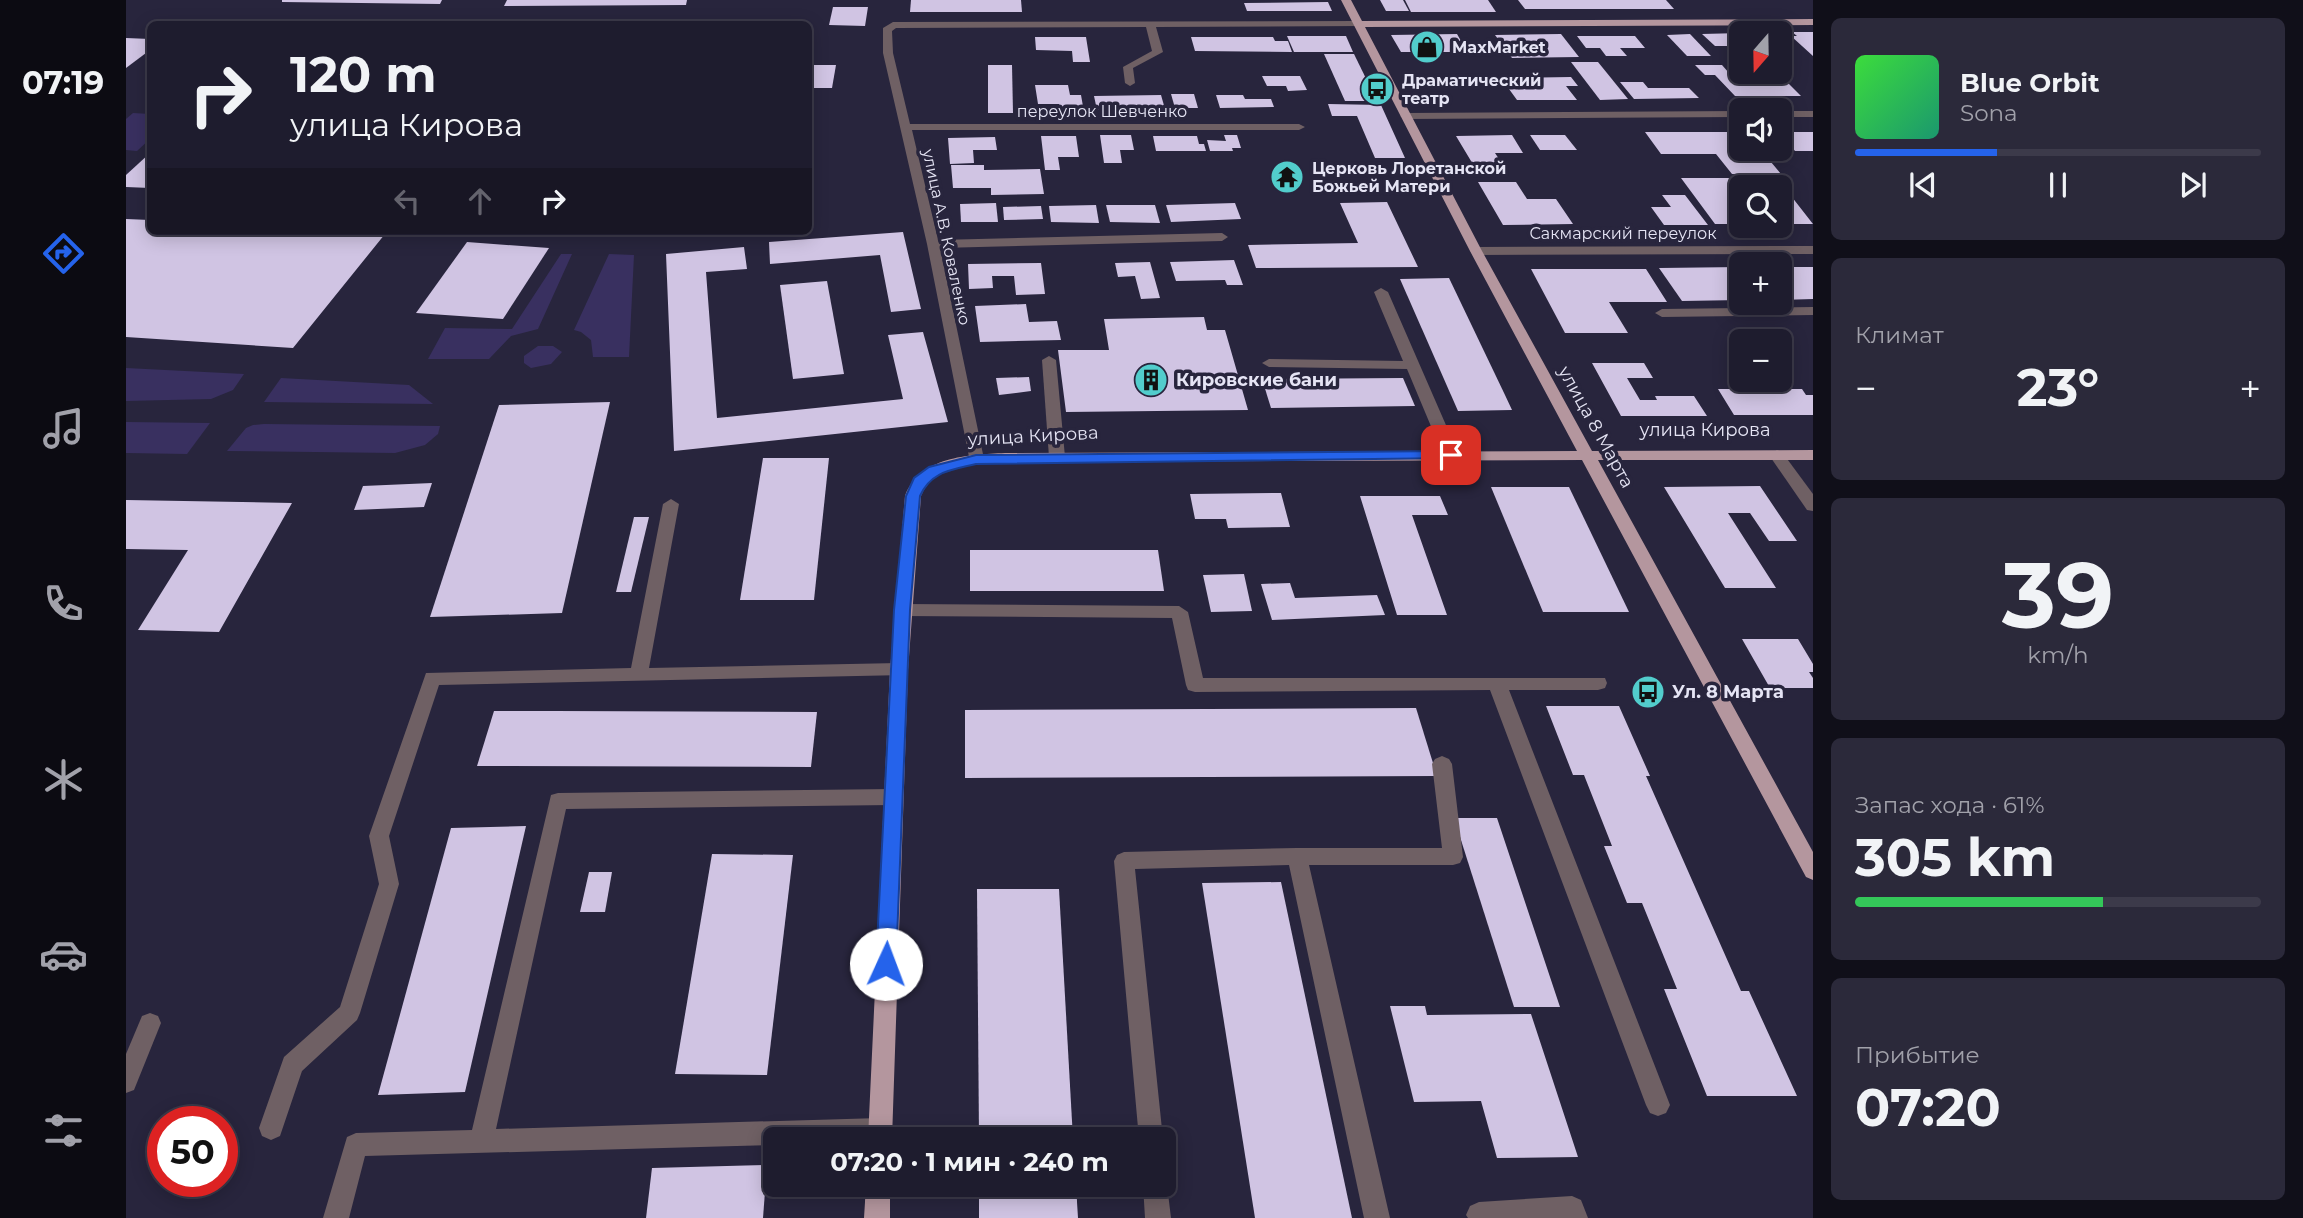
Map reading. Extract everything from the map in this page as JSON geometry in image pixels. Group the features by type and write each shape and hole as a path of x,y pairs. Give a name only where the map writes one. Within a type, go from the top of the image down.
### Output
{"main road":[{"name":"улица 8 Марта","path":"1346,0 1476,251 1813,871"},
{"path":"1359,24 1813,22"},
{"name":"улица Кирова","path":"880,1127 902,610 913,496 919,481 934,470 976,459 1057,457 1813,454"},
{"path":"877,1218 878,1197"}],"street":[{"path":"1130,83 1128,67 1158,52 1150,25 1359,24"},
{"name":"улица А.В. Коваленко","path":"976,459 933,244 888,53 887,30 894,25 1150,25"},
{"path":"1406,116 1729,114"},
{"path":"1792,114 1813,114"},
{"name":"переулок Шевченко","path":"905,127 1299,127"},
{"path":"933,244 1222,237"},
{"name":"Сакмарский переулок","path":"1476,251 1813,250"},
{"path":"1381,292 1451,455"},
{"path":"1662,313 1813,312"},
{"path":"1049,360 1057,457"},
{"path":"1269,363 1412,365"},
{"path":"1777,455 1813,506"},
{"path":"639,674 671,504"},
{"path":"902,610 1179,612 1195,685 1598,683"},
{"path":"271,1129 292,1065 349,1013 389,884 379,836 432,678 899,670"},
{"path":"1497,684 1658,1105"},
{"path":"1150,1127 1124,861 1297,856 1453,857 1442,764"},
{"path":"481,1142 558,801 893,797"},
{"path":"1297,856 1377,1218"},
{"path":"126,1082 150,1023"},
{"path":"336,1218 356,1145 763,1137"},
{"path":"1156,1197 1158,1218"},
{"path":"1479,1215 1572,1209 1576,1218"}],"shaded area":[{"path":"133,113 147,114 147,142 137,151 126,150 126,119"},
{"path":"561,254 572,254 538,329 511,336 489,359 428,359 445,328 512,329"},
{"path":"609,254 634,255 629,357 593,357 591,340 574,330"},
{"path":"538,346 553,346 562,352 551,364 531,368 524,363 524,356"},
{"path":"126,368 244,374 233,390 211,399 126,401"},
{"path":"281,378 409,385 433,404 264,402"},
{"path":"126,422 210,423 187,454 126,453"},
{"path":"253,425 440,426 438,434 425,445 395,453 227,451 246,428"}],"building":[{"path":"282,0 442,0 440,4"},
{"path":"507,0 687,0 686,5 504,6"},
{"path":"911,0 1021,0 1022,12 910,12"},
{"path":"1380,0 1403,0 1409,11 1386,11"},
{"path":"1405,0 1488,0 1496,12 1411,12"},
{"path":"1518,0 1666,0 1674,9 1525,9"},
{"path":"1328,2 1332,11 1247,11 1244,3"},
{"path":"833,7 868,7 865,26 829,25"},
{"path":"1792,32 1813,32 1813,56 1792,37 1797,36"},
{"path":"1729,33 1729,46 1715,46 1702,34"},
{"path":"1457,34 1465,48 1457,48 1459,52 1401,52 1391,35"},
{"path":"1561,34 1579,57 1512,58 1495,35"},
{"path":"1690,34 1711,56 1687,56 1667,35"},
{"path":"1287,36 1346,36 1353,52 1294,52"},
{"path":"1577,36 1635,36 1645,48 1620,48 1627,56 1606,56 1600,48 1586,48"},
{"path":"1035,37 1086,37 1090,62 1073,62 1072,51 1036,50"},
{"path":"1191,37 1273,37 1275,41 1288,41 1292,52 1195,51"},
{"path":"126,38 147,39 147,52 126,68"},
{"path":"1324,54 1354,54 1377,101 1345,101"},
{"path":"1571,62 1598,62 1628,99 1600,100"},
{"path":"812,65 836,65 832,88 812,88"},
{"path":"988,65 1012,65 1013,113 988,113"},
{"path":"1695,65 1722,65 1729,73 1729,84 1789,84 1801,96 1735,96 1715,75 1705,75"},
{"path":"1262,76 1300,76 1307,90 1288,91 1286,86 1267,86"},
{"path":"1571,77 1578,86 1566,86 1577,100 1517,100 1501,78"},
{"path":"1620,82 1643,82 1648,88 1689,88 1699,98 1634,99"},
{"path":"1035,85 1068,85 1070,95 1081,95 1084,112 1060,112 1059,104 1038,104"},
{"path":"1171,94 1194,94 1198,108 1175,108"},
{"path":"1161,95 1165,109 1097,110 1094,96"},
{"path":"1216,95 1271,99 1274,107 1220,108"},
{"path":"1328,104 1381,105 1405,158 1375,158 1357,116 1332,116"},
{"path":"1645,132 1729,132 1729,161 1770,161 1781,174 1732,174 1716,154 1661,154"},
{"path":"1792,132 1813,132 1813,151 1795,151 1792,147"},
{"path":"1100,135 1131,135 1134,150 1120,150 1122,163 1104,163"},
{"path":"1224,135 1237,135 1241,148 1232,148 1233,151 1210,151 1207,140 1226,141"},
{"path":"1512,135 1523,153 1495,153 1503,165 1474,166 1456,136"},
{"path":"1530,135 1565,135 1577,150 1540,150"},
{"path":"1041,136 1076,136 1079,157 1058,157 1060,170 1045,170"},
{"path":"1153,136 1197,136 1199,144 1204,144 1206,151 1156,151"},
{"path":"995,137 997,150 973,150 974,163 950,164 948,138"},
{"path":"147,156 147,188 126,187 126,175"},
{"path":"951,165 984,165 984,170 1040,169 1044,194 991,195 991,188 953,188"},
{"path":"1681,178 1729,178 1729,224 1715,224"},
{"path":"1478,182 1516,182 1527,199 1556,199 1573,224 1503,225"},
{"path":"1662,195 1685,195 1708,225 1664,225 1651,207 1671,207"},
{"path":"1792,197 1813,224 1792,224"},
{"path":"1387,202 1418,267 1256,268 1248,245 1358,243 1340,203"},
{"path":"996,203 998,222 961,222 960,204"},
{"path":"1235,203 1241,219 1171,222 1166,205"},
{"path":"1096,205 1099,223 1051,222 1049,206"},
{"path":"1106,205 1155,205 1160,223 1110,222"},
{"path":"1041,206 1043,219 1004,220 1003,207"},
{"path":"126,219 147,220 147,235 384,235 293,348 126,337"},
{"path":"903,232 921,309 891,312 880,255 770,264 769,242"},
{"path":"467,242 549,248 503,319 416,313"},
{"path":"744,247 747,269 706,272 717,418 903,399 888,335 923,332 948,422 674,451 666,254"},
{"path":"1234,260 1243,285 1227,285 1225,280 1176,281 1170,262"},
{"path":"1150,262 1160,298 1141,299 1135,276 1118,277 1115,263"},
{"path":"1041,263 1045,294 1016,295 1014,276 992,276 993,288 969,289 968,264"},
{"path":"1729,267 1729,300 1682,301 1659,268"},
{"path":"1792,267 1813,267 1813,299 1792,300"},
{"path":"1531,269 1646,269 1667,302 1609,302 1628,333 1565,333"},
{"path":"1449,278 1512,410 1458,411 1400,279"},
{"path":"827,281 844,374 793,379 780,285"},
{"path":"1026,304 1029,322 1057,321 1061,340 980,342 975,306"},
{"name":"Кировские бани","path":"1204,317 1207,330 1225,330 1248,410 1066,412 1058,350 1109,350 1104,319"},
{"path":"1592,363 1644,363 1653,378 1627,378 1640,400 1657,400 1655,396 1694,396 1707,416 1621,416"},
{"path":"1029,377 1031,391 999,395 996,378"},
{"path":"1403,378 1415,406 1271,408 1262,379"},
{"path":"1718,389 1729,389 1729,392 1792,392 1792,389 1802,389 1806,395 1813,395 1813,415 1734,415"},
{"path":"610,402 562,613 430,617 499,405"},
{"path":"763,458 829,458 814,600 740,600"},
{"path":"432,483 424,507 354,510 363,486"},
{"path":"1760,486 1797,541 1769,541 1750,513 1728,513 1776,588 1725,588 1664,487"},
{"path":"1491,487 1569,487 1629,612 1543,612"},
{"path":"1281,493 1290,527 1228,528 1226,519 1195,519 1190,494"},
{"path":"1360,496 1440,496 1448,515 1412,515 1447,615 1397,615"},
{"path":"126,500 292,503 219,632 138,630 188,550 126,549"},
{"path":"634,517 649,517 631,592 616,592"},
{"path":"970,550 1158,550 1164,591 970,591"},
{"path":"1244,574 1252,611 1211,612 1203,575"},
{"path":"1290,583 1295,598 1377,595 1385,615 1272,620 1261,584"},
{"path":"1742,639 1798,639 1813,664 1813,672 1809,672 1813,678 1813,688 1770,688"},
{"path":"1546,706 1619,706 1650,776 1646,776 1741,991 1749,991 1797,1096 1707,1096 1664,989 1677,989 1642,903 1627,903 1604,846 1612,846 1584,775 1573,775"},
{"path":"1416,708 1437,776 965,778 965,710"},
{"path":"494,711 817,712 811,767 477,766"},
{"path":"1454,818 1497,818 1560,1007 1514,1007"},
{"path":"526,826 465,1092 378,1095 451,828"},
{"path":"712,854 793,855 767,1075 675,1074"},
{"path":"589,872 612,872 605,912 580,912"},
{"path":"1281,882 1352,1218 1255,1218 1202,883"},
{"path":"977,889 1059,889 1072,1127 979,1127"},
{"path":"1390,1006 1425,1006 1427,1015 1531,1014 1578,1157 1497,1158 1481,1101 1414,1102"},
{"path":"763,1165 763,1218 646,1218 652,1168"},
{"path":"979,1197 1077,1197 1078,1218 979,1218"}],"place":[{"name":"MaxMarket","path":"1427,47"},
{"name":"Драматический театр","path":"1377,89"},
{"name":"Церковь Лоретанской Божьей Матери","path":"1287,177"},
{"name":"Кировские бани","path":"1151,380"},
{"name":"Ул. 8 Марта","path":"1648,692"}],"route":[{"path":"886,964 902,610 913,496 919,481 934,470 976,459 1451,455"}]}
